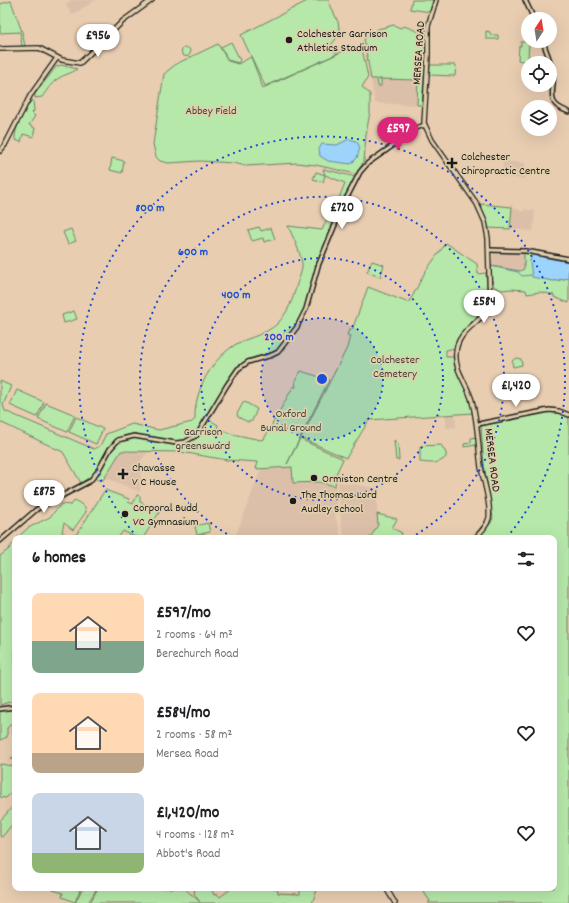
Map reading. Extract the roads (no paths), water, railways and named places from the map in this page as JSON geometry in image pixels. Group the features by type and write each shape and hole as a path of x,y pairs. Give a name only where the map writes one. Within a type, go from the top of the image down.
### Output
{"main road":[{"path":"0,49 39,48 57,58 68,62 80,63 123,22 152,0"},
{"name":"MERSEA ROAD","path":"436,0 428,26 425,125 432,140 477,204 487,230 489,250 490,306 464,332 456,352 459,369 470,394 478,424 481,467 489,511 487,524 478,535"},
{"path":"0,151 5,145 30,96 57,58"},
{"path":"388,891 395,903"}],"street":[{"path":"525,0 531,12"},
{"path":"545,48 553,74 552,101 557,106 569,112"},
{"path":"0,541 37,509 90,481 98,471 110,449 118,440 134,436 176,443 185,442 197,435 238,368 248,362 278,352 297,327 306,309 318,266 344,203 360,172 368,163 391,147 404,132 425,125"},
{"path":"489,250 529,252 569,260"},
{"path":"478,424 549,410 559,411 569,415"},
{"path":"0,709 12,707"}],"water":[{"path":"349,139 356,141 360,147 357,158 351,164 328,161 320,156 319,149 322,144 337,145"},
{"path":"532,255 569,262 568,278 553,281 532,277 530,261"}],"waterway":[{"path":"491,266 518,272 522,276 531,275"}],"place":[{"name":"Colchester Garrison Athletics Stadium","path":"289,40"},
{"name":"Colchester Chiropractic Centre","path":"452,163"},
{"name":"Chavasse V C House","path":"123,474"},
{"name":"Ormiston Centre","path":"314,478"},
{"name":"The Thomas Lord Audley School","path":"293,501"},
{"name":"Corporal Budd VC Gymnasium","path":"125,514"}],"park label":[{"name":"Abbey Field","path":"211,110"},
{"name":"Colchester Cemetery","path":"395,366"},
{"name":"Oxford Burial Ground","path":"291,420"},
{"name":"Garrison greensward","path":"203,438"}]}
